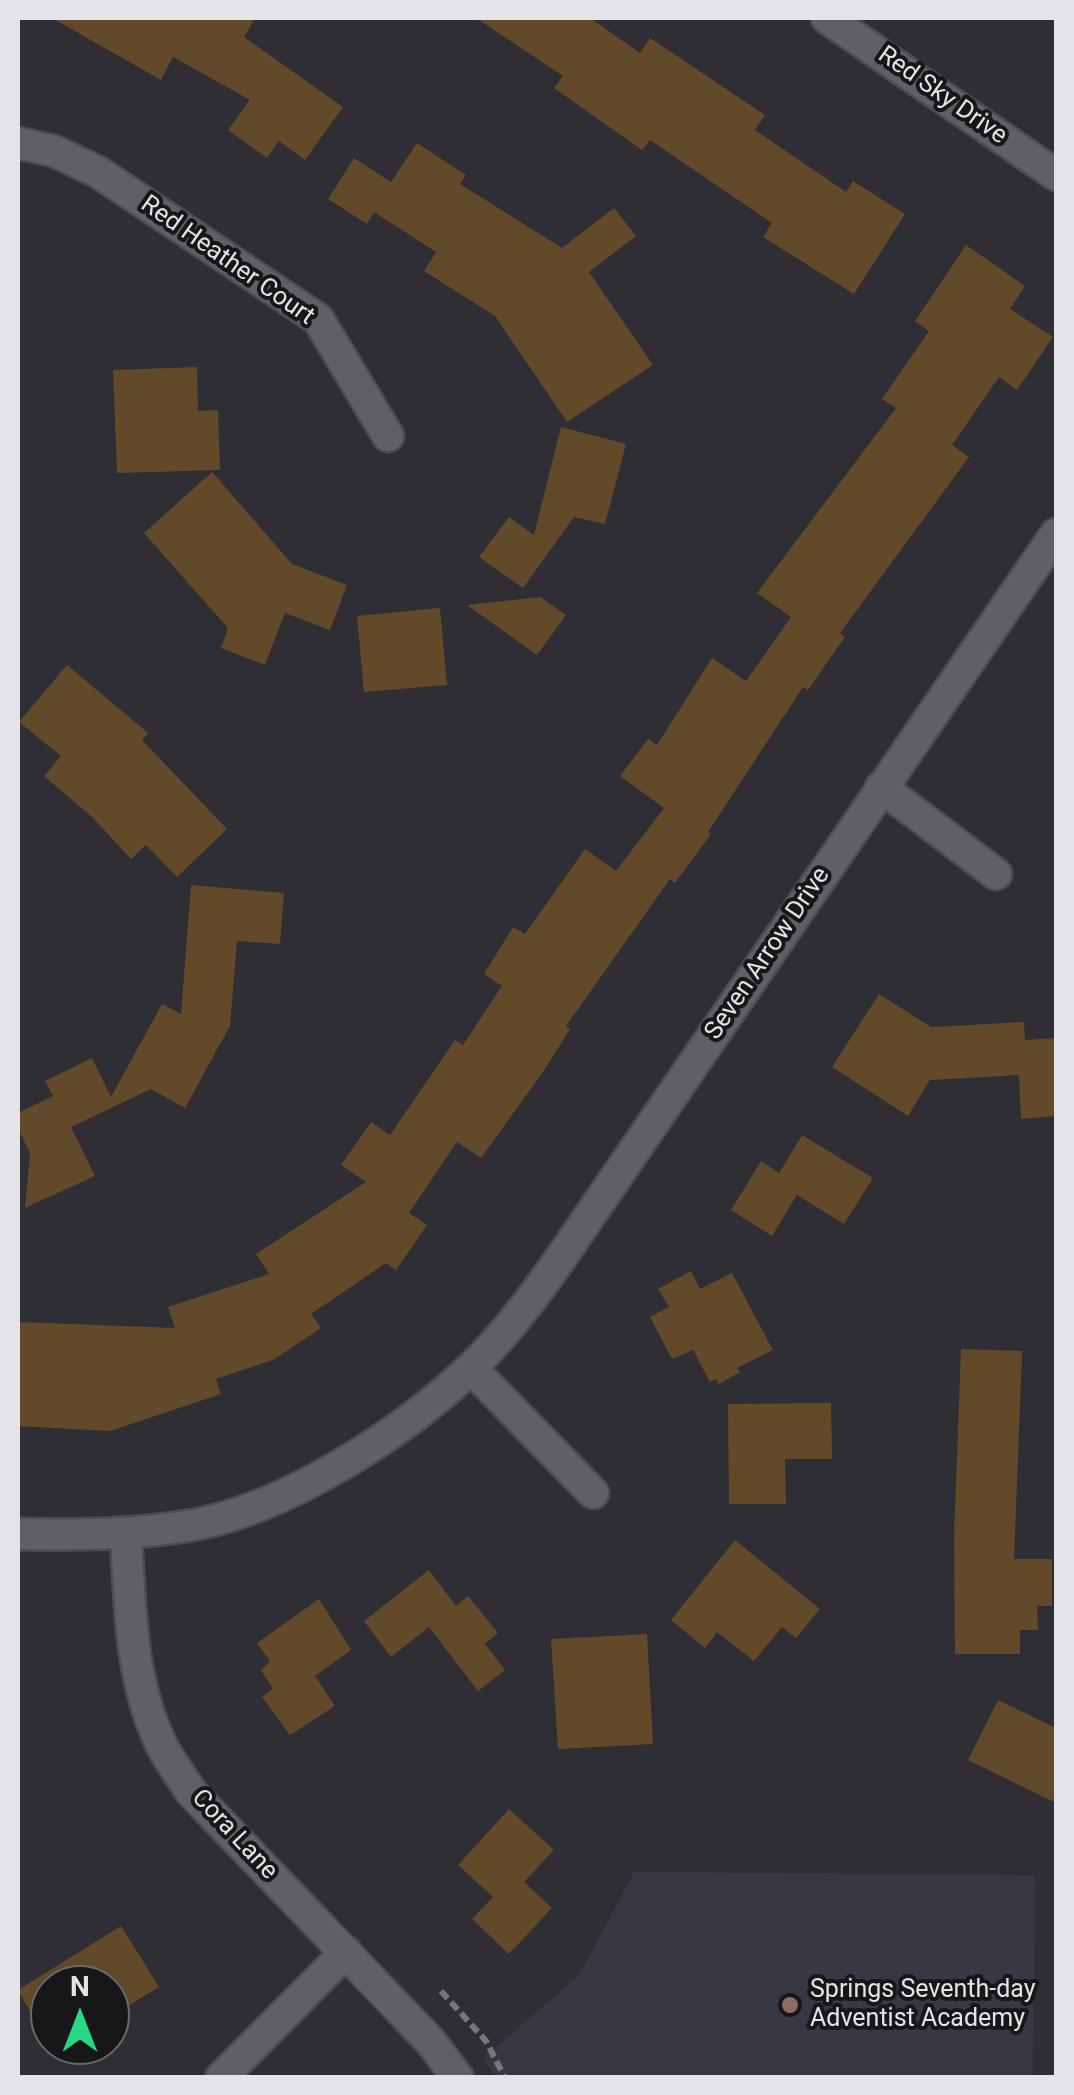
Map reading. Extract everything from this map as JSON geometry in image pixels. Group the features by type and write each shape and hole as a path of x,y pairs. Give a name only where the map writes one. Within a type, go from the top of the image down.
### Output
{"street":[{"name":"Red Sky Drive","path":"827,18 1056,175"},
{"name":"Red Heather Court","path":"18,143 54,151 98,172 318,320 388,436"},
{"name":"Seven Arrow Drive","path":"18,1534 126,1535 198,1524 266,1502 330,1472 429,1404 472,1368 534,1297 1056,534"},
{"path":"881,787 996,874"},
{"path":"472,1368 593,1493"},
{"name":"Cora Lane","path":"126,1535 132,1640 142,1692 162,1747 191,1792 346,1952 458,2078"},
{"path":"221,2078 346,1952"}],"path":[{"path":"440,1990 486,2041 505,2078"}],"shaded area":[{"name":"Springs Seventh-day Adventist Academy","path":"634,1872 1035,1875 1033,2077 495,2077 484,2058 580,1974"}],"building":[{"path":"52,18 255,18 244,37 343,107 305,160 279,141 267,158 228,130 250,100 173,57 161,80"},
{"path":"476,18 590,18 640,53 650,38 765,115 755,130 846,192 853,181 905,214 854,294 763,237 772,223 650,140 642,150 554,88 563,76"},
{"path":"417,143 466,175 460,184 562,248 614,208 636,236 589,272 653,365 567,422 495,316 424,271 436,252 374,212 367,224 328,199 354,158 391,182"},
{"path":"966,245 1025,286 1010,309 1053,337 1017,390 999,377 952,445 969,457 840,633 845,637 808,690 803,687 708,832 711,834 675,883 670,879 566,1026 570,1029 543,1072 481,1158 457,1142 409,1213 427,1225 396,1270 386,1263 311,1314 321,1328 273,1360 216,1379 221,1394 110,1431 18,1426 18,1322 175,1328 168,1307 269,1274 256,1254 366,1182 341,1165 371,1122 390,1135 455,1040 463,1045 502,986 484,974 513,927 525,934 585,849 616,871 664,808 620,776 648,739 657,745 712,658 746,681 791,617 757,593 896,408 882,399 929,331 915,321"},
{"path":"197,367 198,411 218,410 220,470 117,473 113,370"},
{"path":"561,427 626,444 605,524 574,517 523,588 479,557 509,517 534,535"},
{"path":"212,472 292,564 347,585 330,630 285,613 265,665 221,648 228,628 144,533"},
{"path":"540,597 566,615 537,655 467,605"},
{"path":"440,608 447,685 364,692 357,616"},
{"path":"67,665 148,733 142,740 227,829 177,877 146,845 131,859 92,817 44,776 61,756 19,722"},
{"path":"191,885 284,893 280,944 237,941 230,1026 185,1108 151,1089 71,1127 95,1176 25,1208 30,1153 18,1128 18,1113 53,1096 45,1081 92,1058 111,1097 162,1004 181,1014"},
{"path":"879,994 931,1027 1024,1022 1025,1040 1056,1038 1056,1116 1021,1119 1019,1075 930,1080 908,1116 832,1067"},
{"path":"802,1135 873,1178 844,1224 797,1195 772,1236 731,1210 761,1161 779,1173"},
{"path":"691,1271 700,1289 732,1273 773,1350 737,1368 740,1372 719,1384 716,1379 710,1382 693,1350 672,1359 650,1317 669,1307 658,1289"},
{"path":"961,1349 1022,1351 1014,1559 1052,1559 1052,1606 1037,1606 1038,1630 1020,1630 1020,1654 955,1654 954,1538"},
{"path":"831,1403 832,1459 785,1459 786,1504 729,1504 728,1404"},
{"path":"735,1540 820,1609 796,1638 782,1627 754,1661 717,1632 705,1648 671,1620"},
{"path":"429,1570 456,1606 468,1596 498,1633 485,1644 505,1670 478,1691 429,1627 391,1657 364,1621"},
{"path":"319,1599 351,1650 315,1676 335,1706 290,1735 262,1697 273,1689 261,1670 270,1661 257,1643"},
{"path":"647,1634 653,1744 558,1749 551,1639"},
{"path":"998,1700 1056,1728 1056,1803 968,1760"},
{"path":"509,1809 554,1850 524,1882 552,1908 509,1954 472,1919 493,1897 458,1865"},
{"path":"121,1926 159,1987 130,2005 130,1965 58,1965"},
{"path":"30,1983 30,2011 18,1990"}],"place":[{"name":"Springs Seventh-day Adventist Academy","path":"790,2005"}]}
